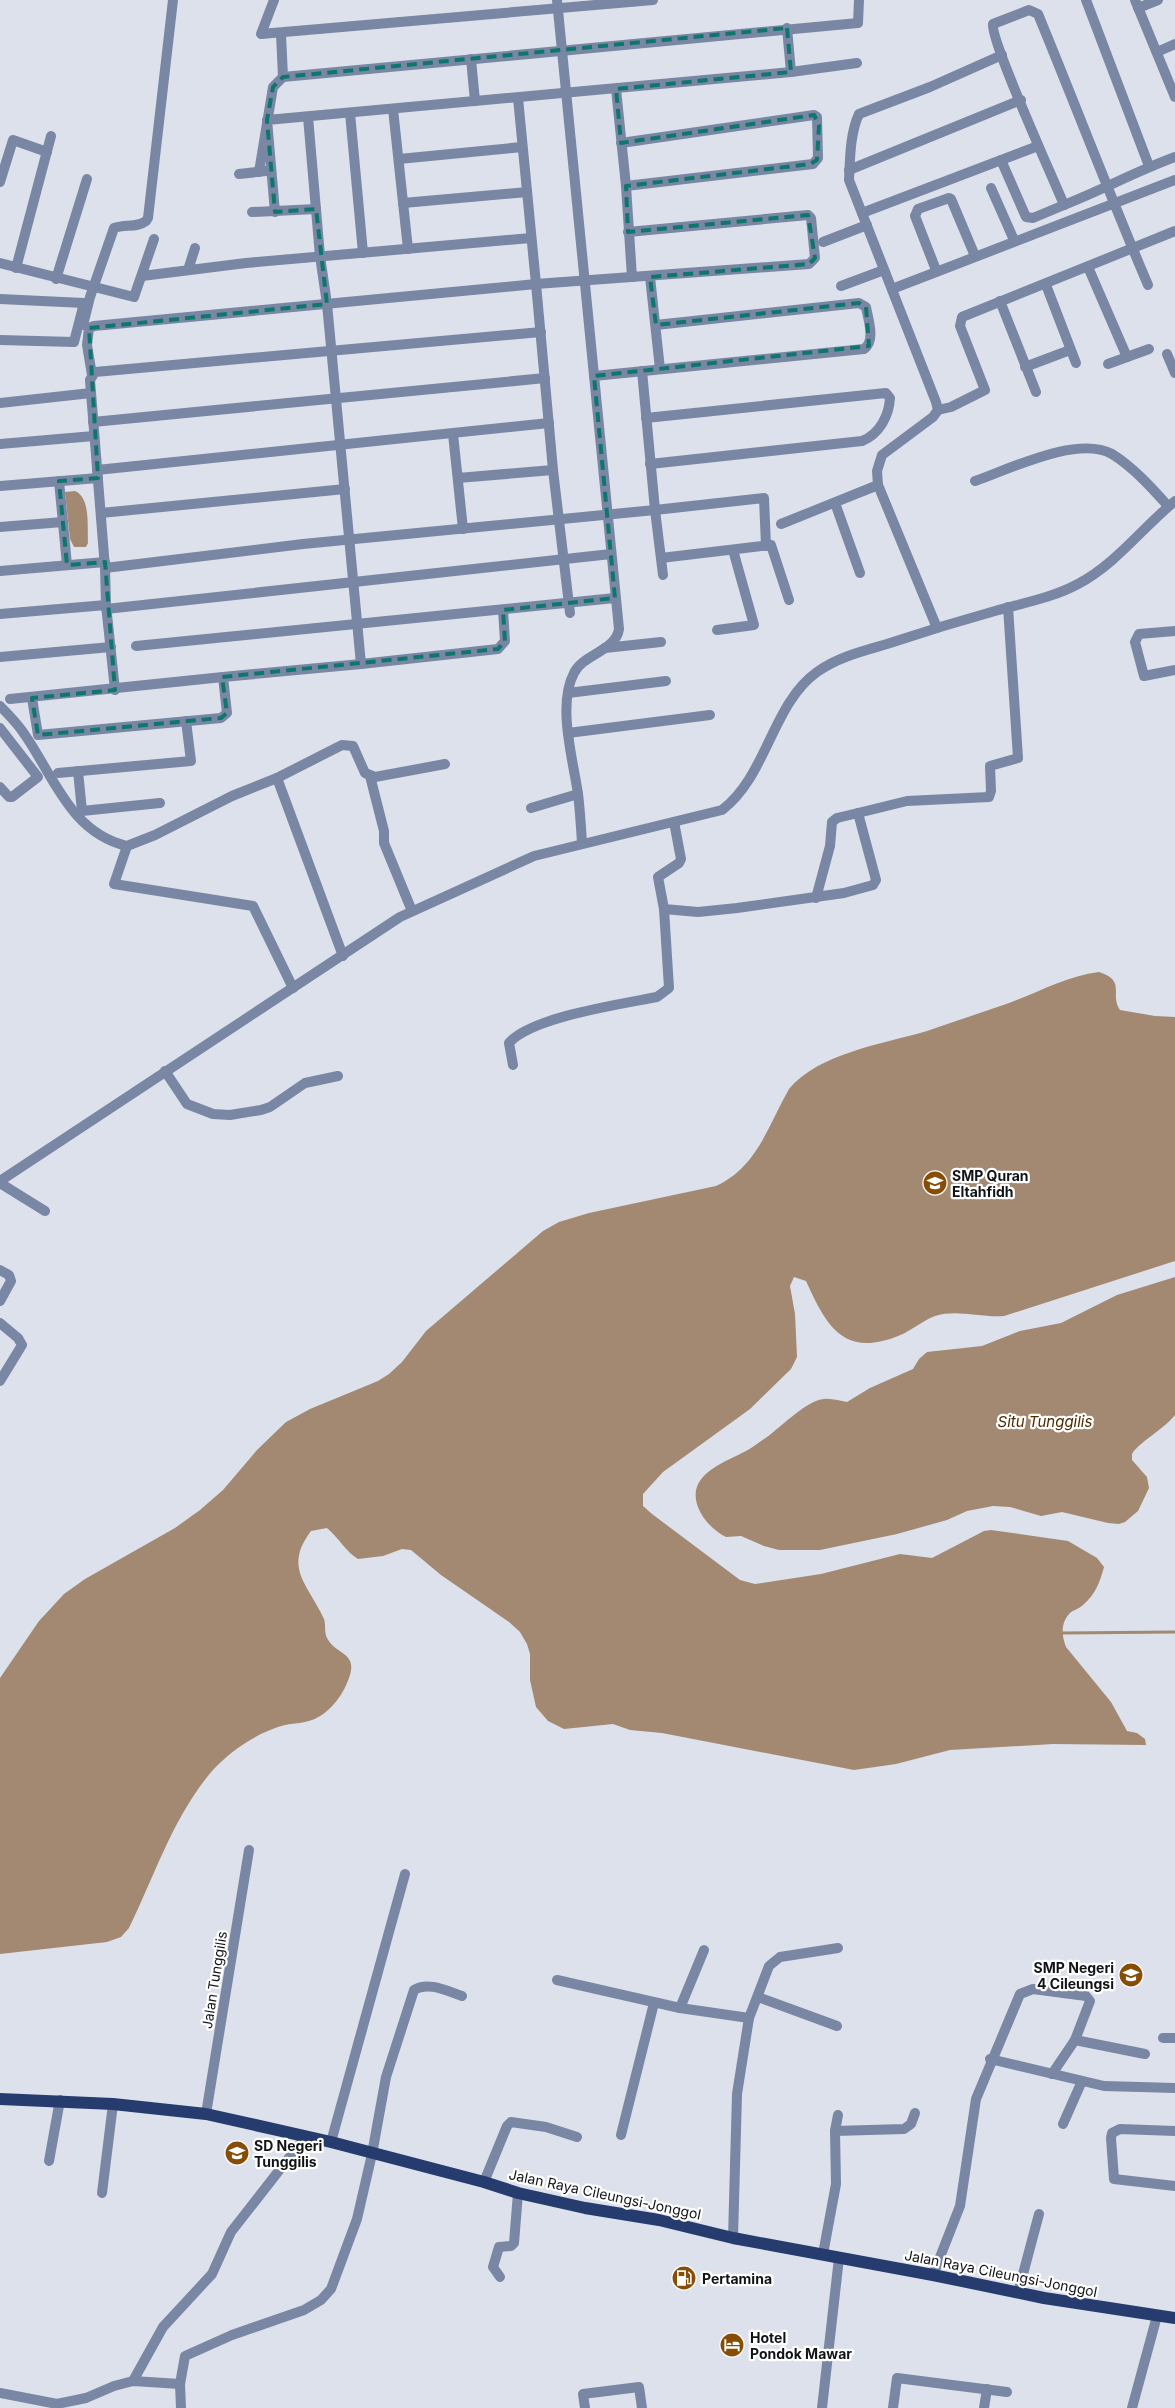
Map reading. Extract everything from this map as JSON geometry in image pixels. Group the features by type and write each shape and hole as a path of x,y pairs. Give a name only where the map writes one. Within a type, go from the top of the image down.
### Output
{"main road":[{"name":"Jalan Raya Cileungsi-Jonggol","path":"0,2099 60,2100 206,2114 331,2142 484,2182 518,2194 659,2220 733,2238 933,2275 1018,2293 1169,2316"}],"street":[{"path":"83,325 114,228 128,224 138,226 148,218 173,0"},
{"path":"274,0 261,34 281,34 558,5 653,0"},
{"path":"260,172 273,87 283,78 787,28 858,23 859,0"},
{"path":"1086,0 1149,166"},
{"path":"1158,0 1137,4 1175,96"},
{"path":"558,5 619,634 604,648 577,667 571,678 568,693 568,733 578,794 582,843"},
{"path":"1064,205 1038,146 994,32 993,24 1029,10 1038,14 1148,285"},
{"path":"787,28 791,72"},
{"path":"281,34 283,78"},
{"path":"1157,52 1175,44"},
{"path":"938,410 849,180 855,122 859,114 930,87 1002,55"},
{"path":"471,59 475,102"},
{"path":"267,120 616,89 858,64"},
{"path":"616,89 626,186 632,277"},
{"path":"518,98 553,470 570,614"},
{"path":"850,170 1021,100"},
{"path":"393,109 408,249"},
{"path":"350,113 363,253"},
{"path":"621,143 814,115 818,120 818,158 813,164 626,186"},
{"path":"308,117 320,256 328,304 361,664"},
{"path":"267,120 275,212"},
{"path":"16,268 51,136"},
{"path":"0,182 13,140 47,152"},
{"path":"862,213 1038,146"},
{"path":"399,159 522,148"},
{"path":"1001,160 1026,217 1033,218 1149,166 1175,157"},
{"path":"239,174 272,171"},
{"path":"56,279 87,179"},
{"path":"892,289 936,270 1175,180"},
{"path":"991,188 1014,240"},
{"path":"403,203 527,192"},
{"path":"936,270 916,216 918,209 951,199 975,256"},
{"path":"252,212 316,209"},
{"path":"116,690 106,607 105,565 91,393 92,375 86,336 88,328 536,284 585,282 809,264 815,258 811,218 808,215 628,232"},
{"path":"823,242 867,225"},
{"path":"937,628 878,485 877,471 882,455 933,417 938,410 951,407 985,390 960,321 962,317 1175,232"},
{"path":"142,276 320,256 531,238"},
{"path":"0,264 93,289 134,297 154,239"},
{"path":"188,270 196,248"},
{"path":"1088,268 1127,357"},
{"path":"841,286 884,270"},
{"path":"650,277 660,369"},
{"path":"1046,284 1076,362"},
{"path":"0,299 84,303 74,342 0,340"},
{"path":"1000,301 1036,392"},
{"path":"594,376 864,349 869,346 871,339 866,307 859,303 656,325"},
{"path":"92,375 95,372 541,332"},
{"path":"1108,364 1149,349"},
{"path":"1025,367 1070,350"},
{"path":"1167,354 1175,374"},
{"path":"642,371 650,464 663,575"},
{"path":"93,422 545,378"},
{"path":"0,403 91,393"},
{"path":"646,418 886,393 890,398 889,409 883,423 873,434 862,441 650,464"},
{"path":"0,486 59,481 98,474 340,445 549,423"},
{"path":"453,434 463,530"},
{"path":"0,444 94,436"},
{"path":"45,1211 0,1182 165,1071 412,912 534,856 722,810 738,796 798,687 816,672 842,658 1008,608 1077,584 1100,570 1131,544 1172,504 1111,454 1097,450 1064,450 975,481"},
{"path":"458,478 553,470"},
{"path":"59,481 67,565"},
{"path":"781,524 878,485"},
{"path":"101,513 345,489"},
{"path":"0,570 67,565 105,565 764,498 766,546"},
{"path":"835,502 860,573"},
{"path":"0,527 63,522"},
{"path":"661,558 771,545 789,600"},
{"path":"717,630 754,625 733,550"},
{"path":"0,614 106,607 611,554"},
{"path":"136,646 615,598"},
{"path":"816,898 830,846 832,822 836,818 907,801 989,797 991,795 990,766 1018,758 1008,608"},
{"path":"10,699 116,690 498,649 505,641 504,610"},
{"path":"1175,630 1139,634 1135,642 1144,676 1175,670"},
{"path":"604,648 661,642"},
{"path":"0,657 110,647"},
{"path":"32,698 38,735 186,721 226,716 224,677"},
{"path":"568,693 666,680"},
{"path":"0,706 26,736 50,780 76,817 91,830 127,846 155,835 232,796 277,778 342,745 348,744 356,750 365,772 375,777 445,764"},
{"path":"568,733 710,715"},
{"path":"58,773 191,761 186,721"},
{"path":"0,728 38,777 9,798 0,787"},
{"path":"78,771 82,811 160,803"},
{"path":"370,776 384,831 384,843 412,912"},
{"path":"277,778 343,956"},
{"path":"531,808 578,794"},
{"path":"664,909 698,912 816,898 871,886 876,882 858,812"},
{"path":"513,1065 509,1043 526,1030 568,1017 657,997 669,988 664,909 658,877 679,863 681,858 674,822"},
{"path":"127,846 114,884 253,906 293,988"},
{"path":"165,1071 187,1104 213,1114 230,1115 270,1107 305,1083 338,1076"},
{"path":"0,1270 9,1275 11,1281 0,1301"},
{"path":"0,1323 18,1338 22,1345 0,1381"},
{"name":"Jalan Tunggilis","path":"206,2114 249,1850"},
{"path":"331,2142 405,1874"},
{"path":"733,2238 737,2094 749,2018 769,1966 780,1957 838,1948"},
{"path":"680,2008 704,1950"},
{"path":"557,1980 654,2003 749,2018"},
{"path":"181,2408 180,2384 185,2356 232,2335 304,2310 321,2300 331,2289 357,2219 372,2154 386,2077 414,1990 420,1986 428,1986 462,1996"},
{"path":"933,2275 960,2206 976,2099 990,2059 1020,1994 1026,1990 1089,1998 1090,2001 1075,2040 1052,2074"},
{"path":"758,1996 837,2026"},
{"path":"621,2135 654,2003"},
{"path":"1163,2038 1175,2038"},
{"path":"1075,2040 1145,2054"},
{"path":"990,2059 1104,2086 1175,2088"},
{"path":"1063,2124 1082,2081"},
{"path":"49,2161 60,2100"},
{"path":"102,2193 113,2104"},
{"path":"835,2131 904,2129 911,2124 915,2114"},
{"path":"823,2254 836,2184 835,2131 838,2115"},
{"path":"484,2182 507,2126 511,2122 546,2127 576,2136"},
{"path":"1175,2131 1120,2129 1112,2133 1111,2138 1114,2179 1175,2186"},
{"path":"133,2381 164,2327 212,2274 232,2232 306,2136"},
{"path":"500,2277 493,2267 499,2247 511,2246 514,2243 518,2194"},
{"path":"1018,2293 1039,2214"},
{"path":"822,2408 839,2258"},
{"path":"1132,2408 1169,2316"},
{"path":"894,2408 897,2378 1007,2392"},
{"path":"0,2392 57,2404 86,2398 114,2386 133,2381 180,2384"},
{"path":"585,2408 583,2394 640,2387 642,2408"},
{"path":"984,2408 987,2389"}],"highlighted area":[{"path":"787,28 791,72 616,89 621,143 814,115 819,125 817,160 810,164 626,186 628,232 808,215 815,258 809,264 650,277 656,325 859,303 866,307 869,346 594,376 615,598 503,610 505,641 498,649 222,677 227,713 221,718 38,735 32,698 115,690 105,562 67,565 59,481 98,478 89,328 327,304 316,209 275,212 267,120 273,87 283,77"}],"water":[{"path":"75,491 84,500 86,506 88,543 86,547 74,547 70,539 65,492"},
{"path":"1099,972 1113,979 1116,988 1117,1004 1120,1010 1155,1016 1175,1017 1175,1261 1004,1316 960,1313 943,1314 930,1318 898,1336 879,1342 863,1343 850,1340 829,1324 806,1281 794,1277 790,1286 795,1314 797,1357 791,1369 750,1409 663,1472 643,1494 643,1506 740,1580 755,1584 821,1574 900,1554 932,1558 984,1531 991,1530 1068,1541 1097,1558 1104,1567 1094,1593 1081,1606 1070,1613 1065,1621 1063,1634 1066,1647 1111,1702 1127,1731 1137,1733 1145,1739 1146,1745 1053,1744 950,1750 896,1764 854,1770 662,1733 630,1730 613,1724 564,1729 548,1721 536,1707 530,1680 530,1654 527,1644 520,1632 509,1622 441,1575 411,1550 402,1549 383,1556 358,1559 327,1528 311,1531 299,1555 299,1566 305,1586 324,1619 327,1638 336,1649 346,1656 351,1665 351,1673 347,1683 337,1700 318,1718 278,1727 251,1739 226,1757 212,1771 186,1807 175,1827 129,1928 121,1937 107,1942 0,1954 0,1678 39,1621 64,1594 85,1579 175,1528 200,1510 223,1490 257,1450 286,1422 310,1409 378,1381 389,1374 402,1362 426,1331 543,1231 559,1222 589,1213 716,1186 730,1178 752,1157 789,1089 802,1077 834,1058 927,1031 1009,1003 1064,981"},
{"name":"Situ Tunggilis","path":"1175,1277 1175,1415 1135,1449 1132,1454 1132,1460 1147,1477 1149,1488 1138,1511 1125,1522 1119,1524 1108,1523 1062,1512 1041,1516 1010,1507 993,1506 967,1511 947,1520 897,1534 820,1550 779,1550 741,1536 726,1537 709,1525 700,1512 696,1496 697,1486 702,1478 717,1466 753,1447 810,1404 827,1399 847,1402 870,1388 913,1369 919,1359 927,1352 982,1346 1020,1331 1061,1323 1117,1295"}],"waterway":[{"path":"1063,1633 1175,1632"}],"place":[{"name":"SMP Quran Eltahfidh","path":"935,1183"},
{"name":"SMP Negeri 4 Cileungsi","path":"1131,1975"},
{"name":"SD Negeri Tunggilis","path":"237,2153"},
{"name":"Pertamina","path":"684,2278"},
{"name":"Hotel Pondok Mawar","path":"732,2345"}]}
